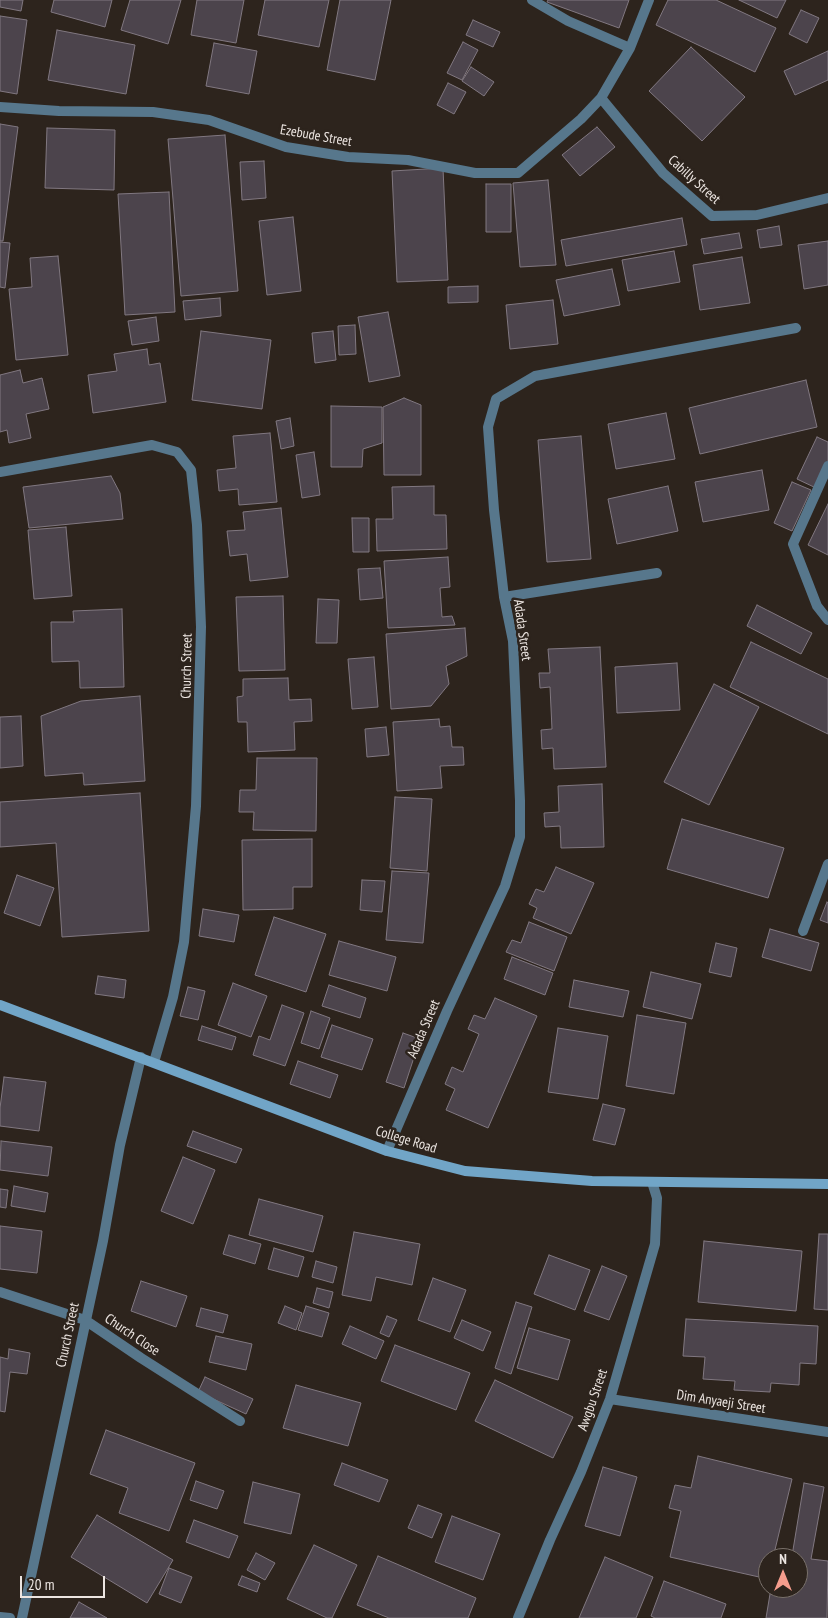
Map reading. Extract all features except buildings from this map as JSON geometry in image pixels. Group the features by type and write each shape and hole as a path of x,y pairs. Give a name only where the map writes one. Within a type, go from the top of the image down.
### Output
{"main road":[{"name":"College Road","path":"0,1005 387,1150 465,1171 592,1181 828,1184"}],"street":[{"path":"532,0 568,22 630,48"},
{"name":"Ezebude Street","path":"0,107 59,111 153,112 210,120 286,148 348,157 408,160 475,172 518,173 581,119 601,98 630,48 648,0"},
{"name":"Cabilly Street","path":"601,98 663,174 712,216 757,216 828,198"},
{"name":"Adada Street","path":"387,1150 504,886 520,837 512,641 504,597 494,510 488,427 496,399 535,376 796,328"},
{"name":"Church Street","path":"0,472 152,445 177,452 191,470 197,525 201,627 196,806 184,942 173,997 154,1062"},
{"path":"828,466 793,544 817,606 828,620"},
{"path":"504,597 658,573"},
{"path":"803,931 828,864"},
{"name":"Church Street","path":"22,1618 103,1241 125,1122 141,1057"},
{"name":"Awgbu Street","path":"518,1618 550,1540 582,1472 610,1399 655,1244 656,1198 652,1182"},
{"name":"Church Close","path":"0,1292 85,1320 140,1358 240,1420"},
{"name":"Dim Anyaeji Street","path":"610,1399 828,1432"},
{"path":"0,1617 10,1618"}]}
